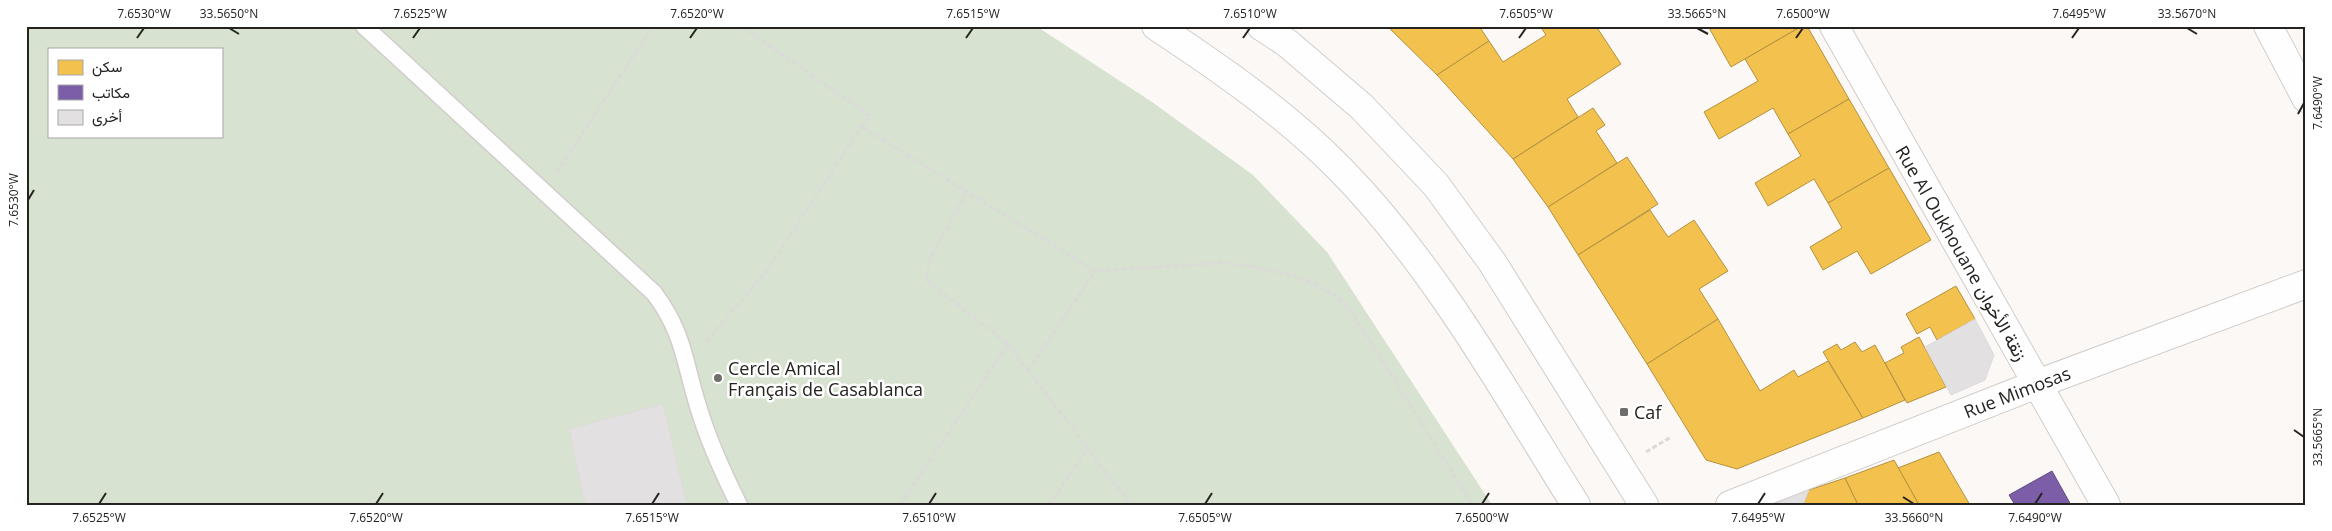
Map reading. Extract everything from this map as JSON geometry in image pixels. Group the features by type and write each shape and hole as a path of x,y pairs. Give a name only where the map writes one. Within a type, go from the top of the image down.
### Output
{"main road":[{"path":"1156,26 1213,64 1296,129 1341,170 1380,214 1458,319 1498,379 1576,505"},
{"path":"1261,26 1287,43 1362,107 1436,185 1492,262 1644,505"},
{"name":"Rue Al Oukhouane زنقة الأخوان","path":"1834,26 2106,505"},
{"path":"2268,26 2306,98"},
{"name":"Rue Mimosas","path":"1730,505 2037,384 2306,284"}],"lane":[{"path":"364,26 654,293 674,324 712,448 739,505"}],"path":[{"path":"544,191 654,26"},
{"path":"687,362 766,272 869,116 741,26"},
{"path":"862,127 1095,271 1220,263 1245,265 1294,276 1337,296 1349,308 1473,505"},
{"path":"966,193 930,259 926,280 1008,344 1131,505"},
{"path":"1028,371 1095,271"},
{"path":"900,505 1008,344"},
{"path":"1643,454 1671,437"},
{"path":"1049,505 1088,448"}],"green space":[{"name":"Cercle Amical Français de Casablanca","path":"26,26 1036,26 1152,102 1253,175 1327,252 1492,505 26,505"}],"building: سكن":[{"path":"1387,26 1479,26 1489,41 1437,75"},
{"path":"1540,26 1596,26 1621,64 1567,99 1578,117 1513,159 1437,75 1489,41 1503,62 1546,35"},
{"path":"1708,26 1802,26 1731,67"},
{"path":"1802,26 1807,26 1849,99 1788,134 1773,108 1719,139 1704,112 1758,81 1745,59"},
{"path":"1849,99 1889,168 1828,203 1814,179 1768,206 1755,183 1801,156 1788,134"},
{"path":"1593,108 1605,125 1596,131 1617,163 1548,207 1513,159"},
{"path":"1627,157 1658,204 1578,255 1548,207"},
{"path":"1889,168 1931,240 1871,274 1857,251 1823,270 1810,247 1842,228 1828,203"},
{"path":"1650,210 1668,237 1694,220 1728,271 1699,289 1718,319 1647,364 1578,255"},
{"path":"1956,286 1975,319 1937,340 1930,327 1917,334 1906,314"},
{"path":"1718,319 1760,391 1794,370 1798,377 1828,361 1863,418 1737,469 1706,460 1647,364"},
{"path":"1919,337 1946,387 1907,403 1885,363 1904,353 1901,347"},
{"path":"1855,342 1862,352 1875,345 1905,400 1863,418 1823,352 1837,344 1841,350"},
{"path":"1939,452 1970,505 1919,505 1898,468"},
{"path":"1894,460 1919,505 1858,505 1845,478"},
{"path":"1845,478 1858,505 1803,505 1809,490"}],"building: مكاتب":[{"path":"2052,471 2071,505 2015,505 2009,495"}],"building: أخرى":[{"path":"1975,319 1994,355 1985,380 1951,395 1925,347"},
{"path":"663,404 687,505 585,505 569,429"},
{"path":"1809,490 1803,505 1771,505"}],"place":[{"name":"Cercle Amical Français de Casablanca","path":"718,378"},
{"name":"Caf","path":"1624,412"}]}
